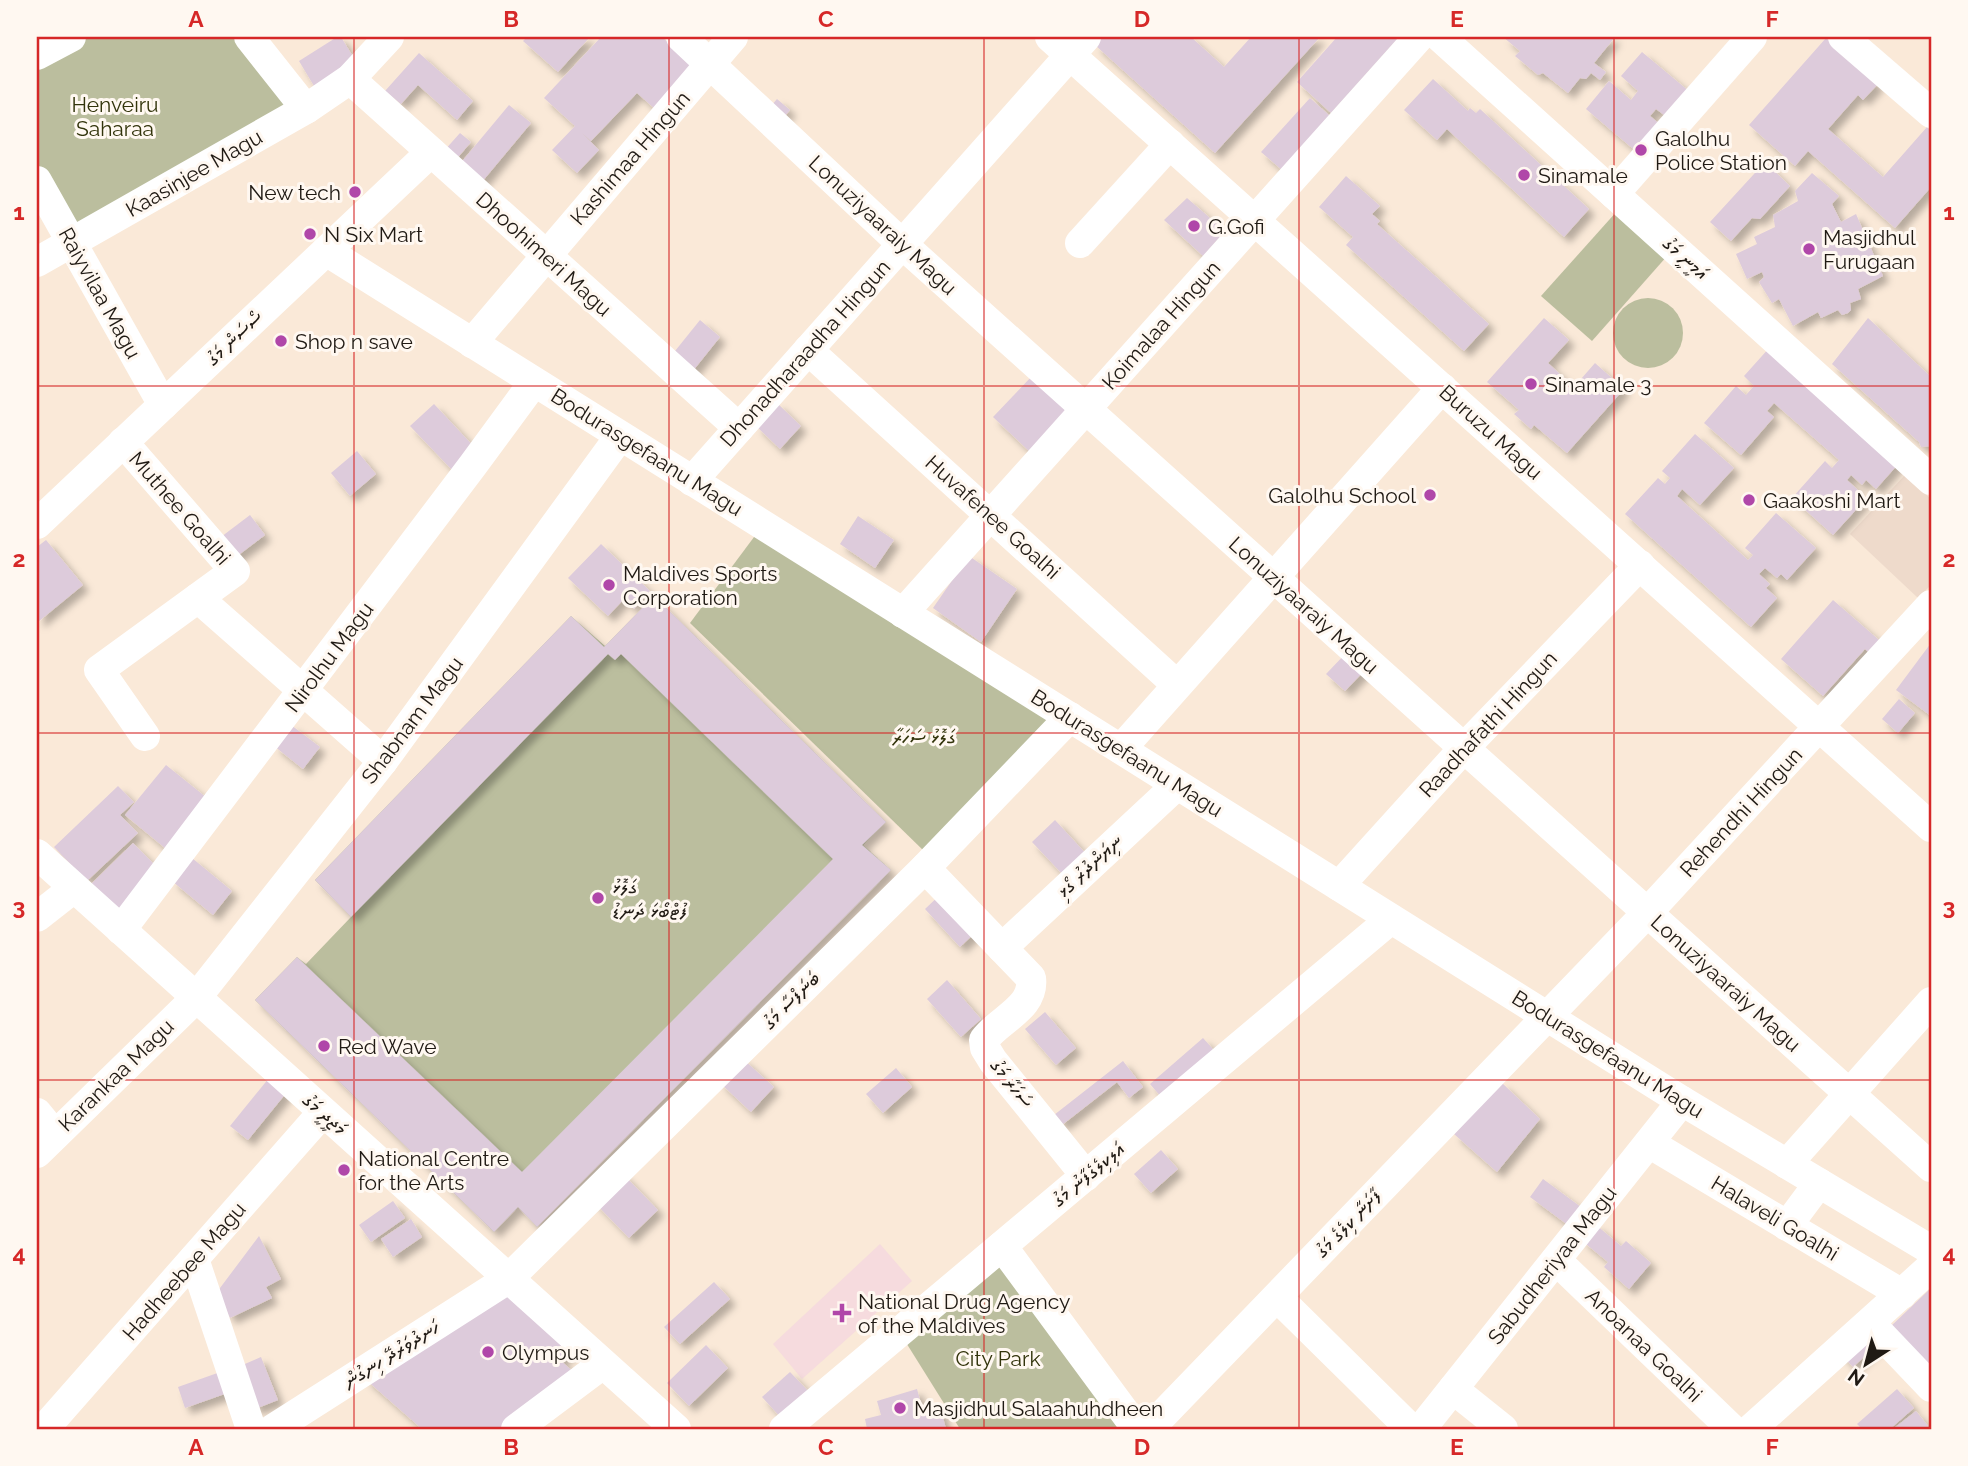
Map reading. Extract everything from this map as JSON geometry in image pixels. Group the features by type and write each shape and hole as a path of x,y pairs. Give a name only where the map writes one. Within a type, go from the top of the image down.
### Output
{"street":[{"path":"37,55 71,37"},
{"path":"249,37 306,109"},
{"name":"Kaasinjee Magu","path":"37,262 306,109 350,79 390,37"},
{"name":"Lonuziyaaraiy Magu","path":"681,37 902,244 1931,1167"},
{"name":"Kashimaa Hingun","path":"472,342 733,37"},
{"name":"Koimalaa Hingun","path":"903,613 1419,37"},
{"name":"އަމީނީ މަގު","path":"1440,37 1931,480"},
{"path":"1614,194 1752,37"},
{"path":"1843,37 1931,113"},
{"name":"Buruzu Magu","path":"1069,43 1170,144 1931,827"},
{"name":"Dhonadharaadha Hingun","path":"692,481 902,244 1069,43"},
{"name":"Dhoohimeri Magu","path":"350,79 739,428"},
{"path":"1080,243 1170,144"},
{"name":"ސޯސަން މަގު","path":"37,524 431,152"},
{"name":"Raiyvilaa Magu","path":"37,181 163,405"},
{"name":"Bodurasgefaanu Magu","path":"326,251 1682,1101 1931,1250"},
{"name":"Huvafenee Goalhi","path":"808,349 1177,685"},
{"name":"Nirolhu Magu","path":"121,930 534,382"},
{"path":"1121,750 1442,388"},
{"name":"Shabnam Magu","path":"196,998 383,761 620,436"},
{"name":"Muthee Goalhi","path":"123,442 235,571 99,670 145,736"},
{"name":"Raadhafathi Hingun","path":"1339,886 1464,748 1640,565"},
{"path":"198,598 383,761"},
{"name":"Rehendhi Hingun","path":"1546,1016 1647,913 1931,605"},
{"name":"ބަނަފްސާ މަގު","path":"508,1279 925,868 1070,717"},
{"name":"ނިޔަންދުރު ގޯޅި","path":"1002,948 1177,785"},
{"name":"މަޖީދީ މަގު","path":"37,854 676,1429"},
{"name":"ސަހަރާ މަގު","path":"925,868 1031,978 1032,989 1026,1001 989,1034 984,1040 985,1048 1086,1176"},
{"path":"37,917 74,888"},
{"name":"އަލިކިލެގެފާނު މަގު","path":"784,1429 1391,919"},
{"name":"Karankaa Magu","path":"43,1133 196,998"},
{"path":"1787,1164 1931,1002"},
{"name":"ފާށަނާ ކިލެގެ މަގު","path":"1149,1429 1546,1016"},
{"name":"Sabudheriyaa Magu","path":"1421,1429 1682,1101"},
{"name":"Hadheebee Magu","path":"44,1429 323,1112"},
{"name":"Halaveli Goalhi","path":"1649,1143 1902,1294"},
{"path":"1787,1226 1819,1183"},
{"path":"1002,1246 1137,1429"},
{"path":"194,1259 251,1429"},
{"name":"Anoanaa Goalhi","path":"1556,1260 1732,1429"},
{"path":"1751,1429 1931,1267"},
{"name":"ހަނދުވަރުދޭ ހިނގުން","path":"273,1429 508,1279"},
{"path":"1277,1297 1411,1429"},
{"path":"1870,1323 1931,1387"},
{"path":"516,1429 603,1364"},
{"path":"1453,1389 1503,1429"}],"shaded area":[{"path":"1905,475 1931,499 1931,585 1918,598 1850,534"},
{"name":"National Drug Agency of the Maldives","path":"880,1244 912,1281 802,1379 773,1344"}],"green space":[{"name":"Henveiru Saharaa","path":"89,37 237,37 291,107 76,228 37,163 37,66"},
{"path":"1618,210 1668,255 1592,341 1541,296"},
{"path":"1648,298 1673,308 1683,333 1673,358 1648,368 1623,358 1613,333 1623,308"},
{"name":"ގަލޮޅު ސަހަރާ","path":"757,533 1054,722 926,853 690,623"},
{"name":"ގަލޮޅު ފުޓްބޯޅަ ދަނޑު","path":"654,596 886,822 863,845 891,870 537,1227 518,1207 494,1232 255,1000 297,957 306,964 351,917 315,880 571,616 605,646"},
{"name":"City Park","path":"1002,1246 1137,1429 960,1429 900,1333"}],"building":[{"path":"341,37 355,60 314,86 299,61"},
{"path":"527,37 590,37 558,72 523,41"},
{"path":"601,37 662,37 694,66 655,109 637,93 591,141 582,133 599,150 577,173 552,150 575,126 544,98"},
{"path":"1103,37 1191,37 1224,67 1251,37 1320,37 1215,153 1095,45"},
{"path":"1337,37 1399,37 1331,113 1297,82"},
{"path":"1503,37 1615,37 1594,63 1606,72 1600,80 1591,73 1586,79 1580,78 1568,93 1543,73 1538,75 1515,56 1520,51"},
{"path":"1826,38 1878,84 1863,100 1858,95 1828,129 1883,177 1927,127 1931,131 1931,187 1895,228 1808,151 1795,166 1749,125"},
{"path":"1642,52 1690,92 1668,118 1656,109 1650,116 1661,125 1638,153 1586,109 1609,81 1631,100 1638,91 1621,76"},
{"path":"419,53 473,101 457,120 418,85 401,104 385,91"},
{"name":"Sinamale","path":"1433,79 1468,111 1470,108 1476,113 1480,109 1589,209 1564,237 1447,129 1437,140 1404,110"},
{"path":"1310,98 1330,116 1282,170 1261,152"},
{"path":"777,99 790,110 784,117 771,106"},
{"path":"509,105 531,123 481,183 459,165"},
{"path":"460,133 471,142 454,162 443,152"},
{"path":"1765,162 1790,186 1760,219 1752,218 1731,241 1710,222"},
{"name":"Masjidhul Furugaan","path":"1812,173 1839,196 1832,204 1841,222 1856,214 1883,276 1858,289 1861,299 1850,303 1851,310 1848,313 1842,315 1838,310 1821,318 1818,312 1793,326 1779,299 1772,303 1759,282 1764,277 1762,272 1747,279 1736,254 1757,244 1754,237 1775,227 1773,215 1798,201 1795,191"},
{"path":"1346,176 1380,206 1372,214 1380,221 1377,224 1489,324 1464,351 1346,245 1353,237 1319,207"},
{"name":"G.Gofi","path":"1187,198 1225,231 1203,256 1164,220"},
{"name":"Sinamale 3","path":"1544,318 1569,340 1548,363 1574,387 1595,363 1624,389 1567,453 1534,425 1531,429 1514,414 1519,410 1487,382"},
{"path":"1868,318 1931,377 1931,446 1921,447 1919,442 1832,364"},
{"path":"700,320 720,337 692,372 671,356"},
{"path":"1770,347 1900,462 1876,489 1866,480 1862,485 1851,475 1847,480 1858,490 1855,493 1864,501 1833,535 1792,498 1825,461 1832,468 1839,460 1774,403 1767,411 1774,417 1741,455 1704,423 1736,386 1746,395 1754,386 1744,376"},
{"path":"1033,375 1068,408 1029,451 993,417"},
{"path":"777,403 801,426 780,449 756,426"},
{"path":"434,404 478,451 455,473 410,426"},
{"path":"1695,434 1734,468 1700,505 1682,489 1677,496 1748,560 1753,555 1745,548 1776,513 1816,548 1787,580 1781,574 1777,578 1765,568 1759,574 1770,584 1766,588 1777,598 1751,627 1625,514 1658,478 1665,484 1670,478 1662,471"},
{"path":"357,451 376,474 350,496 331,473"},
{"path":"250,515 265,535 232,560 217,540"},
{"path":"858,516 894,540 875,568 840,544"},
{"path":"46,540 83,585 38,622 37,547"},
{"name":"Maldives Sports Corporation","path":"601,544 650,591 634,609 624,599 608,616 568,578"},
{"path":"969,556 1017,589 981,642 933,608"},
{"path":"654,596 886,822 862,845 891,870 537,1227 518,1207 494,1232 255,1000 297,957 522,1172 833,859 621,654 615,660 608,654 351,917 315,880 571,616 604,647"},
{"path":"1833,600 1887,647 1876,659 1865,649 1823,696 1781,659"},
{"path":"1931,643 1931,716 1896,690"},
{"path":"1348,651 1366,669 1345,691 1326,674"},
{"path":"1899,699 1915,713 1898,733 1882,719"},
{"path":"291,725 320,747 303,769 274,746"},
{"path":"166,765 212,802 171,853 125,815"},
{"path":"118,786 134,802 120,815 138,833 87,881 54,847"},
{"path":"1055,820 1089,857 1067,879 1032,842"},
{"path":"133,843 158,868 117,913 87,888"},
{"path":"192,858 232,891 213,915 172,881"},
{"path":"944,891 979,929 960,947 925,909"},
{"path":"947,980 981,1019 961,1037 927,999"},
{"path":"1045,1012 1076,1048 1056,1065 1025,1029"},
{"path":"1203,1038 1222,1059 1168,1105 1150,1084"},
{"path":"742,1058 774,1087 751,1112 719,1082"},
{"path":"1123,1061 1143,1087 1129,1098 1117,1082 1062,1125 1054,1115"},
{"path":"896,1068 912,1087 883,1113 866,1094"},
{"path":"269,1078 287,1092 248,1140 230,1126"},
{"path":"1502,1083 1540,1119 1497,1172 1454,1134"},
{"path":"1161,1150 1178,1169 1151,1193 1134,1174"},
{"path":"622,1173 658,1210 629,1238 593,1201"},
{"path":"1543,1179 1589,1213 1576,1231 1530,1197"},
{"path":"393,1201 405,1218 371,1242 359,1225"},
{"path":"411,1219 422,1237 393,1257 381,1239"},
{"path":"1595,1224 1621,1246 1626,1241 1651,1263 1629,1289 1604,1267 1608,1262 1581,1240"},
{"path":"259,1236 281,1279 266,1287 272,1298 230,1318 217,1292"},
{"path":"714,1282 730,1299 680,1344 664,1327"},
{"name":"Olympus","path":"511,1283 581,1345 560,1360 577,1375 505,1429 422,1429 364,1378"},
{"path":"1931,1288 1931,1372 1889,1328"},
{"path":"1885,1338 1853,1367 1838,1351"},
{"path":"706,1345 728,1368 689,1406 667,1383"},
{"path":"261,1357 278,1400 255,1409 238,1367"},
{"path":"226,1370 233,1391 185,1408 178,1387"},
{"path":"790,1372 811,1394 783,1420 762,1397"},
{"name":"Masjidhul Salaahuhdheen","path":"917,1389 923,1411 940,1406 946,1429 867,1429 865,1419 881,1415 877,1401"},
{"path":"1897,1389 1914,1408 1890,1429 1862,1429 1857,1424"},
{"path":"1916,1411 1928,1426 1924,1429 1893,1429"}],"place":[{"name":"Galolhu Police Station","path":"1641,150"},
{"name":"Sinamale","path":"1524,175"},
{"name":"New tech","path":"355,192"},
{"name":"G.Gofi","path":"1194,226"},
{"name":"N Six Mart","path":"310,234"},
{"name":"Masjidhul Furugaan","path":"1809,249"},
{"name":"Shop n save","path":"281,341"},
{"name":"Sinamale 3","path":"1531,384"},
{"name":"Galolhu School","path":"1430,495"},
{"name":"Gaakoshi Mart","path":"1749,500"},
{"name":"Maldives Sports Corporation","path":"609,585"},
{"name":"ގަލޮޅު ފުޓްބޯޅަ ދަނޑު","path":"598,898"},
{"name":"Red Wave","path":"324,1046"},
{"name":"National Centre for the Arts","path":"344,1170"},
{"name":"National Drug Agency of the Maldives","path":"842,1313"},
{"name":"Olympus","path":"488,1352"},
{"name":"Masjidhul Salaahuhdheen","path":"900,1408"}]}
